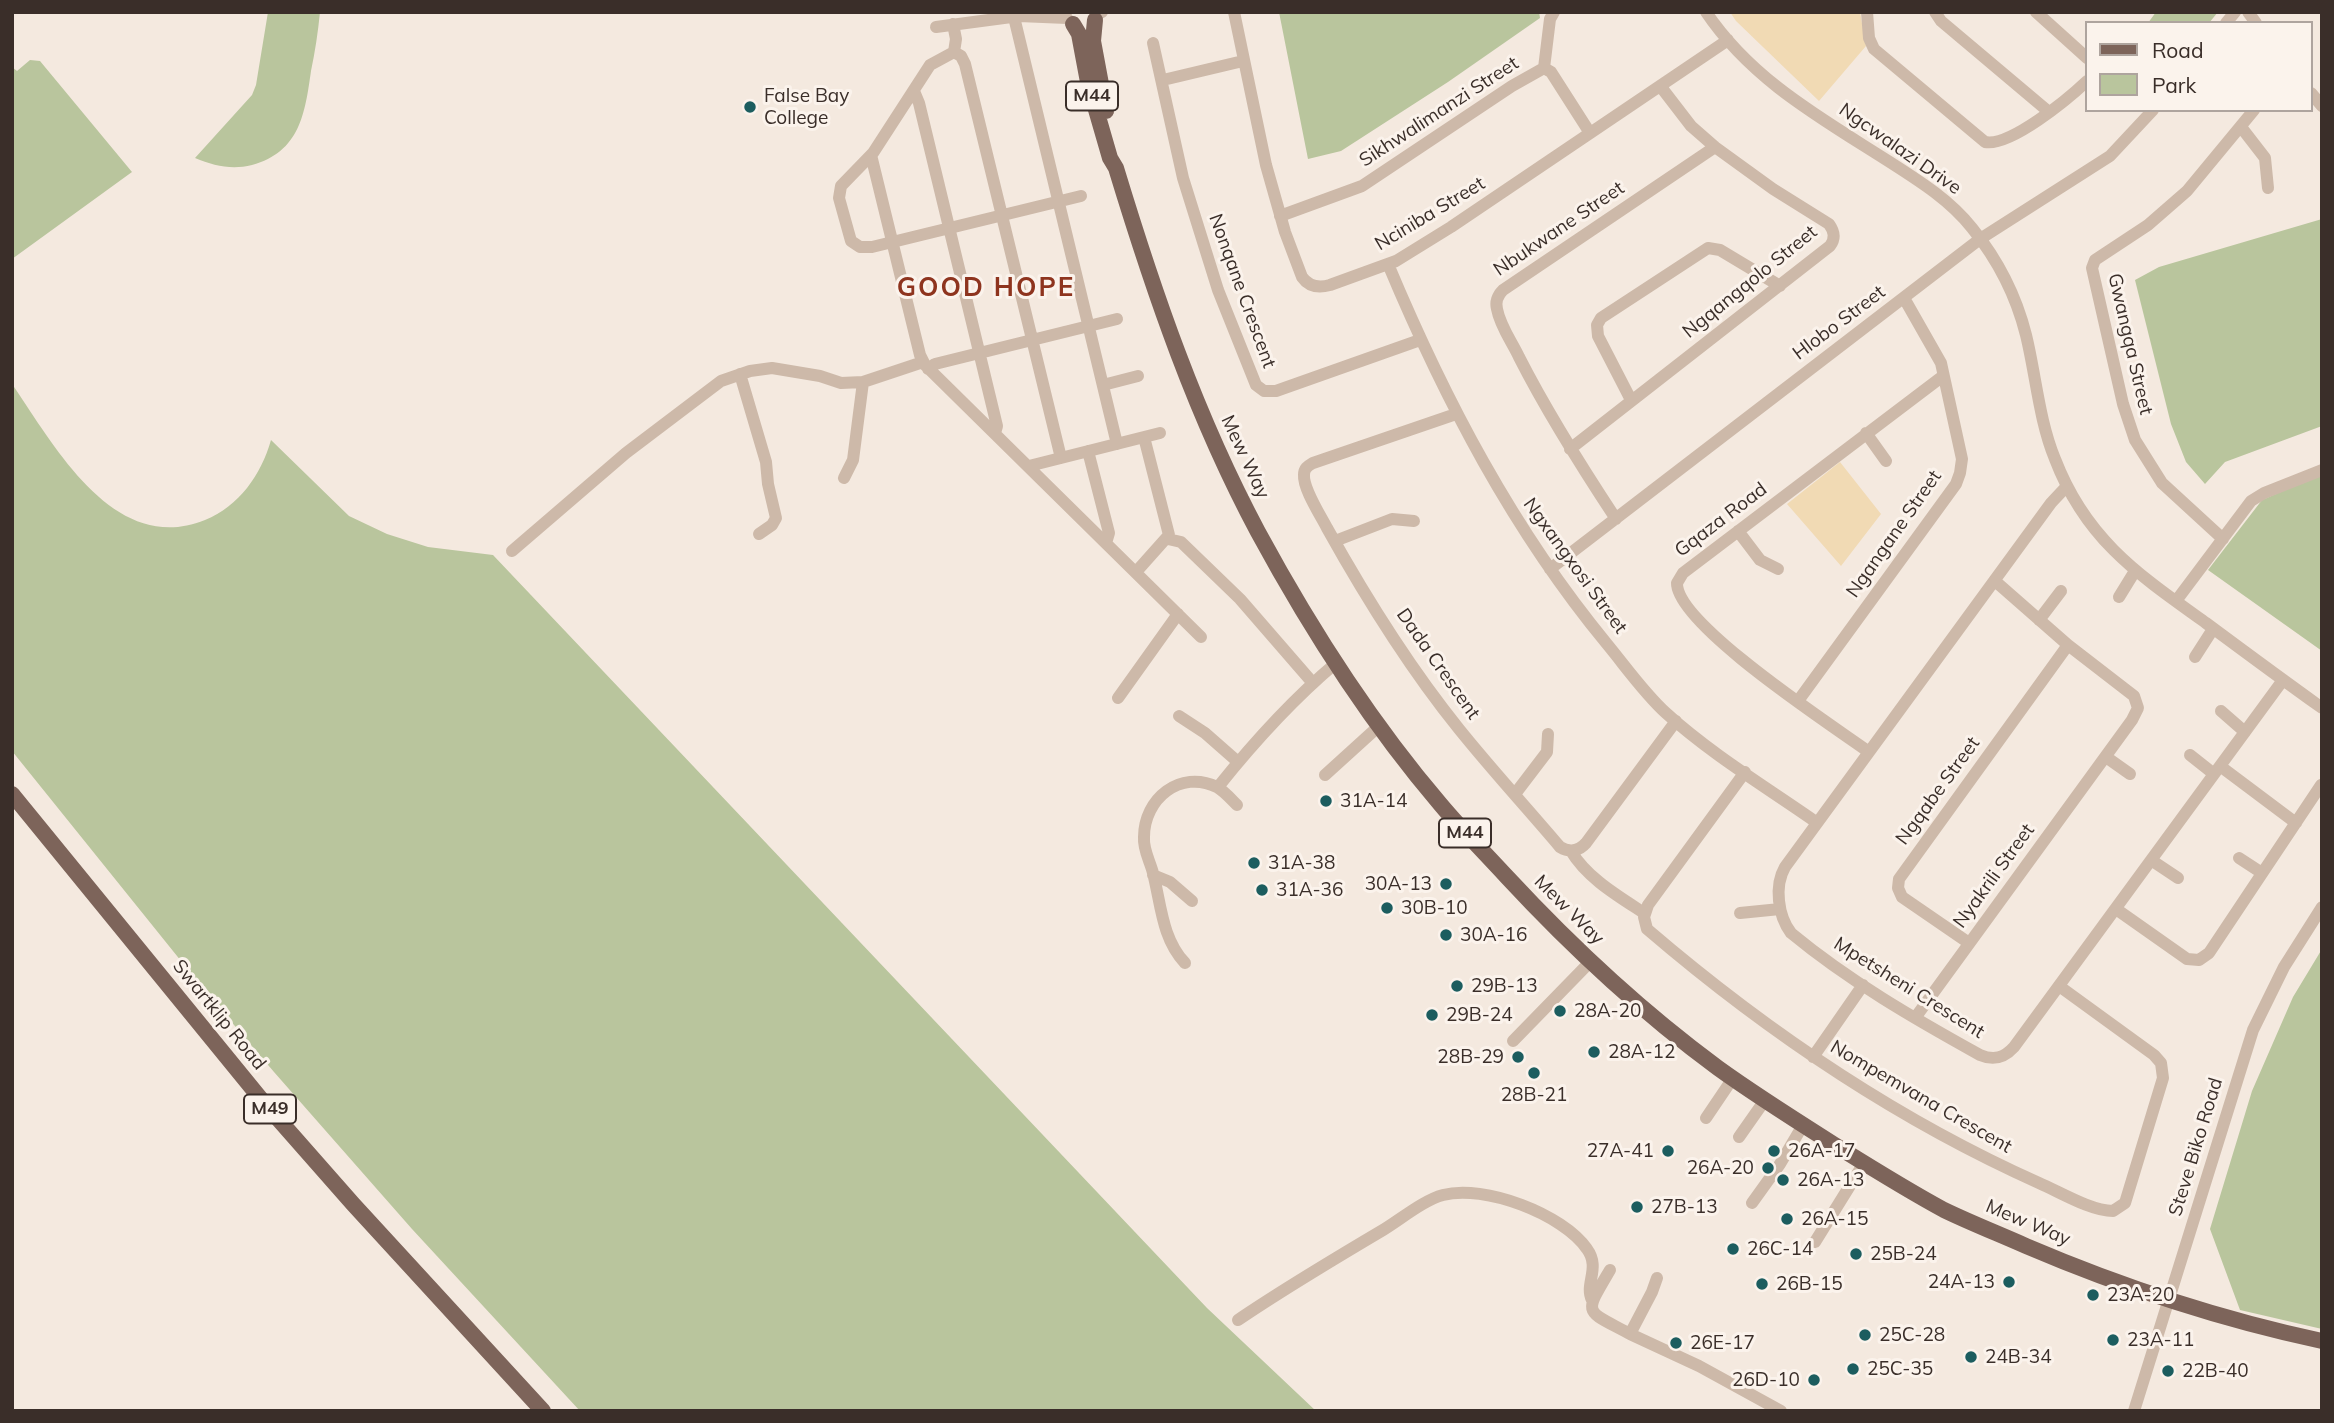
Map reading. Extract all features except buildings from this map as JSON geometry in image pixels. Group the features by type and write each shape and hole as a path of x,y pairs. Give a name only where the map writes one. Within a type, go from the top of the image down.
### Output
{"main road":[{"name":"Mew Way","path":"1069,18 1085,26 1099,14"},
{"name":"Mew Way","path":"1099,14 1093,41 1117,159 1116,168"},
{"name":"Mew Way","path":"1069,18 1079,34 1091,93 1169,330 1215,445 1276,564 1336,663 1379,726 1463,831 1553,926 1646,1010 1733,1078 1864,1163 1945,1210 2077,1268 2169,1301 2249,1325 2322,1341"},
{"name":"Swartklip Road","path":"12,794 273,1114 543,1411"}],"street":[{"name":"Nciniba Street","path":"1234,12 1262,150 1280,216 1299,271 1310,285 1326,286 1388,264 1451,227 1728,40"},
{"path":"1544,68 1550,19 1554,12"},
{"name":"Ngcwalazi Drive","path":"1706,12 1748,64 1772,84 1938,195 1961,216 1998,266 2018,309 2050,446 2066,487 2083,514 2102,539 2135,571 2322,708"},
{"path":"1867,12 1874,49 1982,142 2001,142 2049,112 2086,82"},
{"path":"1935,12 1941,21 2049,112"},
{"path":"2036,12 2086,57"},
{"path":"936,27 1019,15 1069,18"},
{"path":"1019,15 1058,202 1117,443"},
{"path":"953,24 956,39 954,52"},
{"name":"Nonqane Crescent","path":"1153,43 1183,178 1218,290 1259,389 1276,391 1420,340"},
{"path":"954,52 932,62 871,155 840,188 839,198 851,241 860,247 872,247 1081,196"},
{"path":"954,52 961,56 965,64 1061,458"},
{"path":"1163,80 1243,61"},
{"name":"Sikhwalimanzi Street","path":"1280,216 1362,186 1512,86 1544,68 1551,72 1590,133"},
{"name":"Ngqangqolo Street","path":"1570,449 1780,286 1830,246 1834,239 1829,224 1773,189 1691,126 1661,87"},
{"path":"914,91 997,426 995,433"},
{"name":"Hlobo Street","path":"1550,569 1980,239 2110,156 2150,112"},
{"name":"Gwangqa Street","path":"2223,539 2162,483 2135,440 2123,404 2092,268 2095,260 2148,225 2187,191 2252,112"},
{"path":"2241,127 2265,159 2268,188"},
{"name":"Nbukwane Street","path":"1616,519 1570,449 1531,380 1502,323 1496,307 1497,298 1508,286 1715,147"},
{"path":"871,155 926,366 1201,637"},
{"path":"1631,400 1598,336 1597,325 1601,318 1708,248 1720,250 1780,286"},
{"name":"Ngxangxosi Street","path":"1388,264 1420,340 1456,414 1506,501 1550,569 1596,631 1639,683 1676,721 1816,822"},
{"name":"Ngangane Street","path":"1798,701 1958,480 1962,459 1939,358 1904,298"},
{"path":"512,551 626,453 721,381 772,368 820,376 841,383 863,382 1117,319"},
{"path":"740,374 766,462 776,518 772,526 759,534"},
{"path":"1103,385 1139,376"},
{"name":"Gqaza Road","path":"1869,752 1725,647 1678,592 1677,583 1683,573 1943,376"},
{"path":"844,478 853,460 863,382"},
{"name":"Dada Crescent","path":"1456,414 1313,463 1306,468 1305,484 1355,578 1407,659 1458,727 1560,847 1571,851 1577,861 1597,880 1644,913"},
{"path":"1030,466 1160,433"},
{"path":"1866,433 1886,461"},
{"path":"1144,437 1168,538"},
{"path":"1088,451 1109,533 1106,542"},
{"path":"2176,601 2255,498 2322,470"},
{"path":"1740,913 1780,909 1782,871 2051,503 2066,487"},
{"path":"1335,541 1392,519 1414,522"},
{"path":"1738,531 1760,560 1778,569"},
{"path":"1168,538 1181,542 1240,600 1312,682"},
{"path":"1136,572 1168,538"},
{"path":"2119,597 2135,571"},
{"name":"Nyakrili Street","path":"1915,1018 2106,757 2138,708 2134,696 2068,645 1995,581"},
{"path":"2039,620 2061,592"},
{"path":"1118,698 1178,614"},
{"path":"2195,657 2213,629"},
{"name":"Ngqabe Street","path":"1969,943 1902,897 1898,888 1899,879 2068,645"},
{"path":"1218,788 1238,762 1312,682 1336,663"},
{"name":"Mpetsheni Crescent","path":"1780,909 1784,923 1791,933 1863,985 1987,1058 2000,1058 2014,1047 2283,680"},
{"path":"2221,711 2245,732"},
{"path":"1179,716 1214,740 1238,762"},
{"path":"1571,851 1586,843 1676,721"},
{"path":"1325,775 1379,726"},
{"path":"1515,794 1547,752 1548,734"},
{"path":"2190,755 2296,823"},
{"path":"2106,757 2130,774"},
{"path":"1644,913 1745,772"},
{"path":"1185,963 1174,952 1159,908 1143,836 1148,815 1154,802 1164,791 1176,784 1200,782 1218,788 1237,805"},
{"path":"2116,909 2187,959 2199,960 2209,953 2321,785"},
{"path":"2239,858 2262,873"},
{"path":"2151,860 2178,878"},
{"path":"1153,875 1170,882 1192,901"},
{"name":"Steve Biko Road","path":"2134,1411 2253,1030 2284,967 2322,907"},
{"name":"Nompemvana Crescent","path":"1644,913 1647,929 1699,973 1813,1057 1967,1148 2083,1202 2113,1211 2125,1203 2163,1078 2162,1066 2154,1055 2059,986"},
{"path":"1513,1041 1591,961"},
{"path":"1813,1057 1863,985"},
{"path":"1706,1118 1733,1078"},
{"path":"1739,1137 1765,1100"},
{"path":"1752,1203 1803,1125"},
{"path":"1815,1242 1864,1163"},
{"path":"1238,1320 1435,1197 1465,1192 1486,1194 1521,1204 1544,1215 1575,1236 1589,1251 1593,1261 1589,1294 1592,1300"},
{"path":"1610,1269 1592,1300 1594,1314 1699,1366 1781,1411"},
{"path":"1630,1334 1657,1278"}],"green space":[{"path":"268,12 320,12 306,102 297,129 281,151 252,165 223,166 195,158 252,95"},
{"path":"1279,12 1539,12 1540,18 1341,151 1308,159"},
{"path":"2156,12 2218,12 2211,21 2149,21"},
{"path":"30,60 40,61 132,172 12,259 12,67 17,71"},
{"path":"2322,219 2322,426 2225,462 2205,484 2186,462 2171,424 2135,280 2159,267"},
{"path":"12,384 47,436 90,489 115,509 142,523 172,527 205,520 228,507 255,477 271,440 349,516 387,534 428,547 493,555 1207,1308 1316,1411 580,1411 412,1229 274,1072 12,751"},
{"path":"2322,474 2322,651 2208,570 2262,500"},
{"path":"2322,949 2322,1329 2240,1310 2210,1229 2252,1091 2293,997"}],"sand":[{"path":"1730,12 1860,12 1866,46 1819,101 1736,21"},
{"path":"1840,462 1881,514 1841,566 1787,504"}],"place":[{"name":"False Bay College","path":"750,107"},
{"name":"31A-14","path":"1326,801"},
{"name":"31A-38","path":"1254,863"},
{"name":"30A-13","path":"1446,884"},
{"name":"31A-36","path":"1262,890"},
{"name":"30B-10","path":"1387,908"},
{"name":"30A-16","path":"1446,935"},
{"name":"29B-13","path":"1457,986"},
{"name":"28A-20","path":"1560,1011"},
{"name":"29B-24","path":"1432,1015"},
{"name":"28A-12","path":"1594,1052"},
{"name":"28B-29","path":"1518,1057"},
{"name":"28B-21","path":"1534,1073"},
{"name":"27A-41","path":"1668,1151"},
{"name":"26A-17","path":"1774,1151"},
{"name":"26A-20","path":"1768,1168"},
{"name":"26A-13","path":"1783,1180"},
{"name":"27B-13","path":"1637,1207"},
{"name":"26A-15","path":"1787,1219"},
{"name":"26C-14","path":"1733,1249"},
{"name":"25B-24","path":"1856,1254"},
{"name":"24A-13","path":"2009,1282"},
{"name":"26B-15","path":"1762,1284"},
{"name":"23A-20","path":"2093,1295"},
{"name":"25C-28","path":"1865,1335"},
{"name":"23A-11","path":"2113,1340"},
{"name":"26E-17","path":"1676,1343"},
{"name":"24B-34","path":"1971,1357"},
{"name":"25C-35","path":"1853,1369"},
{"name":"22B-40","path":"2168,1371"},
{"name":"26D-10","path":"1814,1380"}],"district":[{"name":"GOOD HOPE","path":"986,288"}]}
